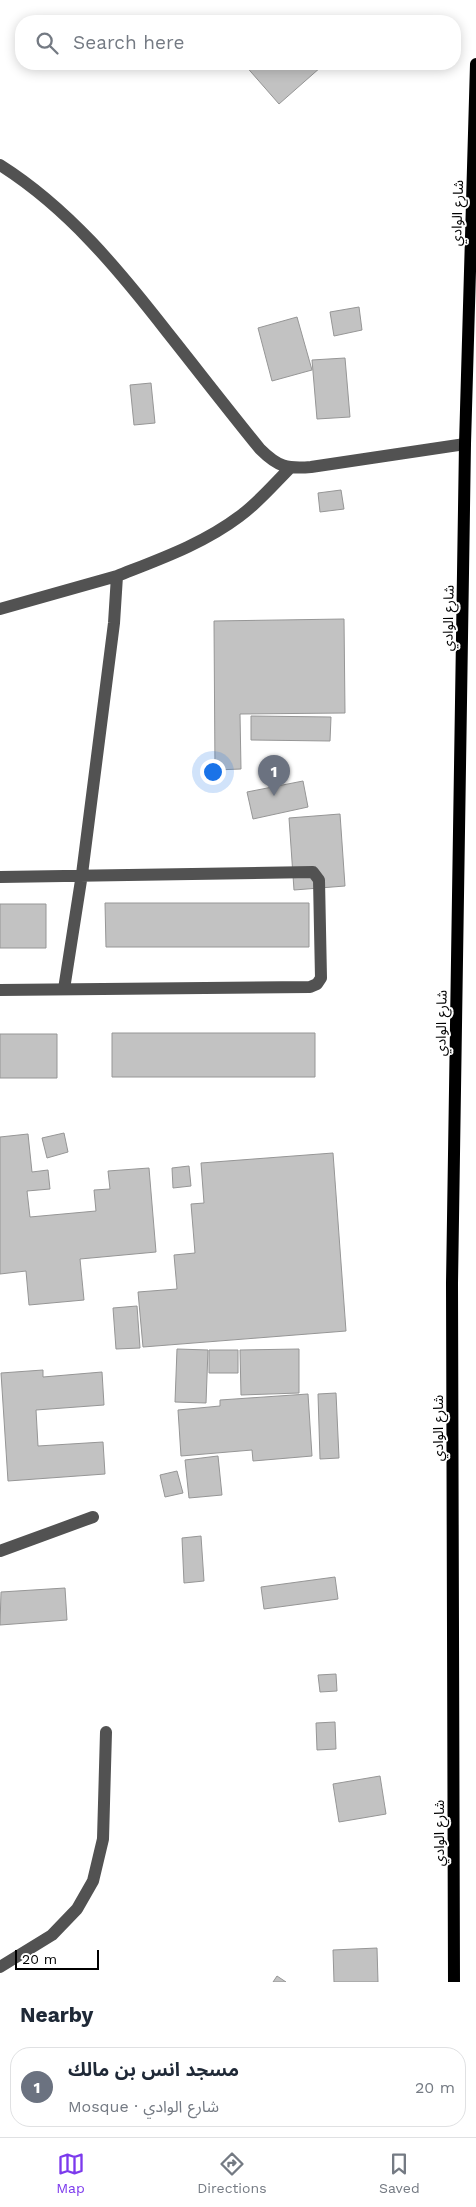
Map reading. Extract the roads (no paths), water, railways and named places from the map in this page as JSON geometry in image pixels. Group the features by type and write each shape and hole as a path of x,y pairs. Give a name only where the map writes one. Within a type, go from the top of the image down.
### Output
{"main road":[{"name":"شارع الوادي","path":"454,1982 452,1284 465,444 476,64"}],"street":[{"path":"0,165 25,181 59,210 111,261 260,450 273,462 290,468 311,468 465,444"},
{"path":"0,608 117,576 179,552 213,534 242,515 290,468"},
{"path":"64,989 82,874 114,623 117,576"},
{"path":"0,877 82,874 313,872 319,880 321,978 317,984 310,987 0,990"},
{"path":"0,1551 93,1517"},
{"path":"0,1967 52,1934 77,1909 94,1881 103,1839 106,1732"}],"place":[{"name":"مسجد انس بن مالك","path":"274,796"}]}
